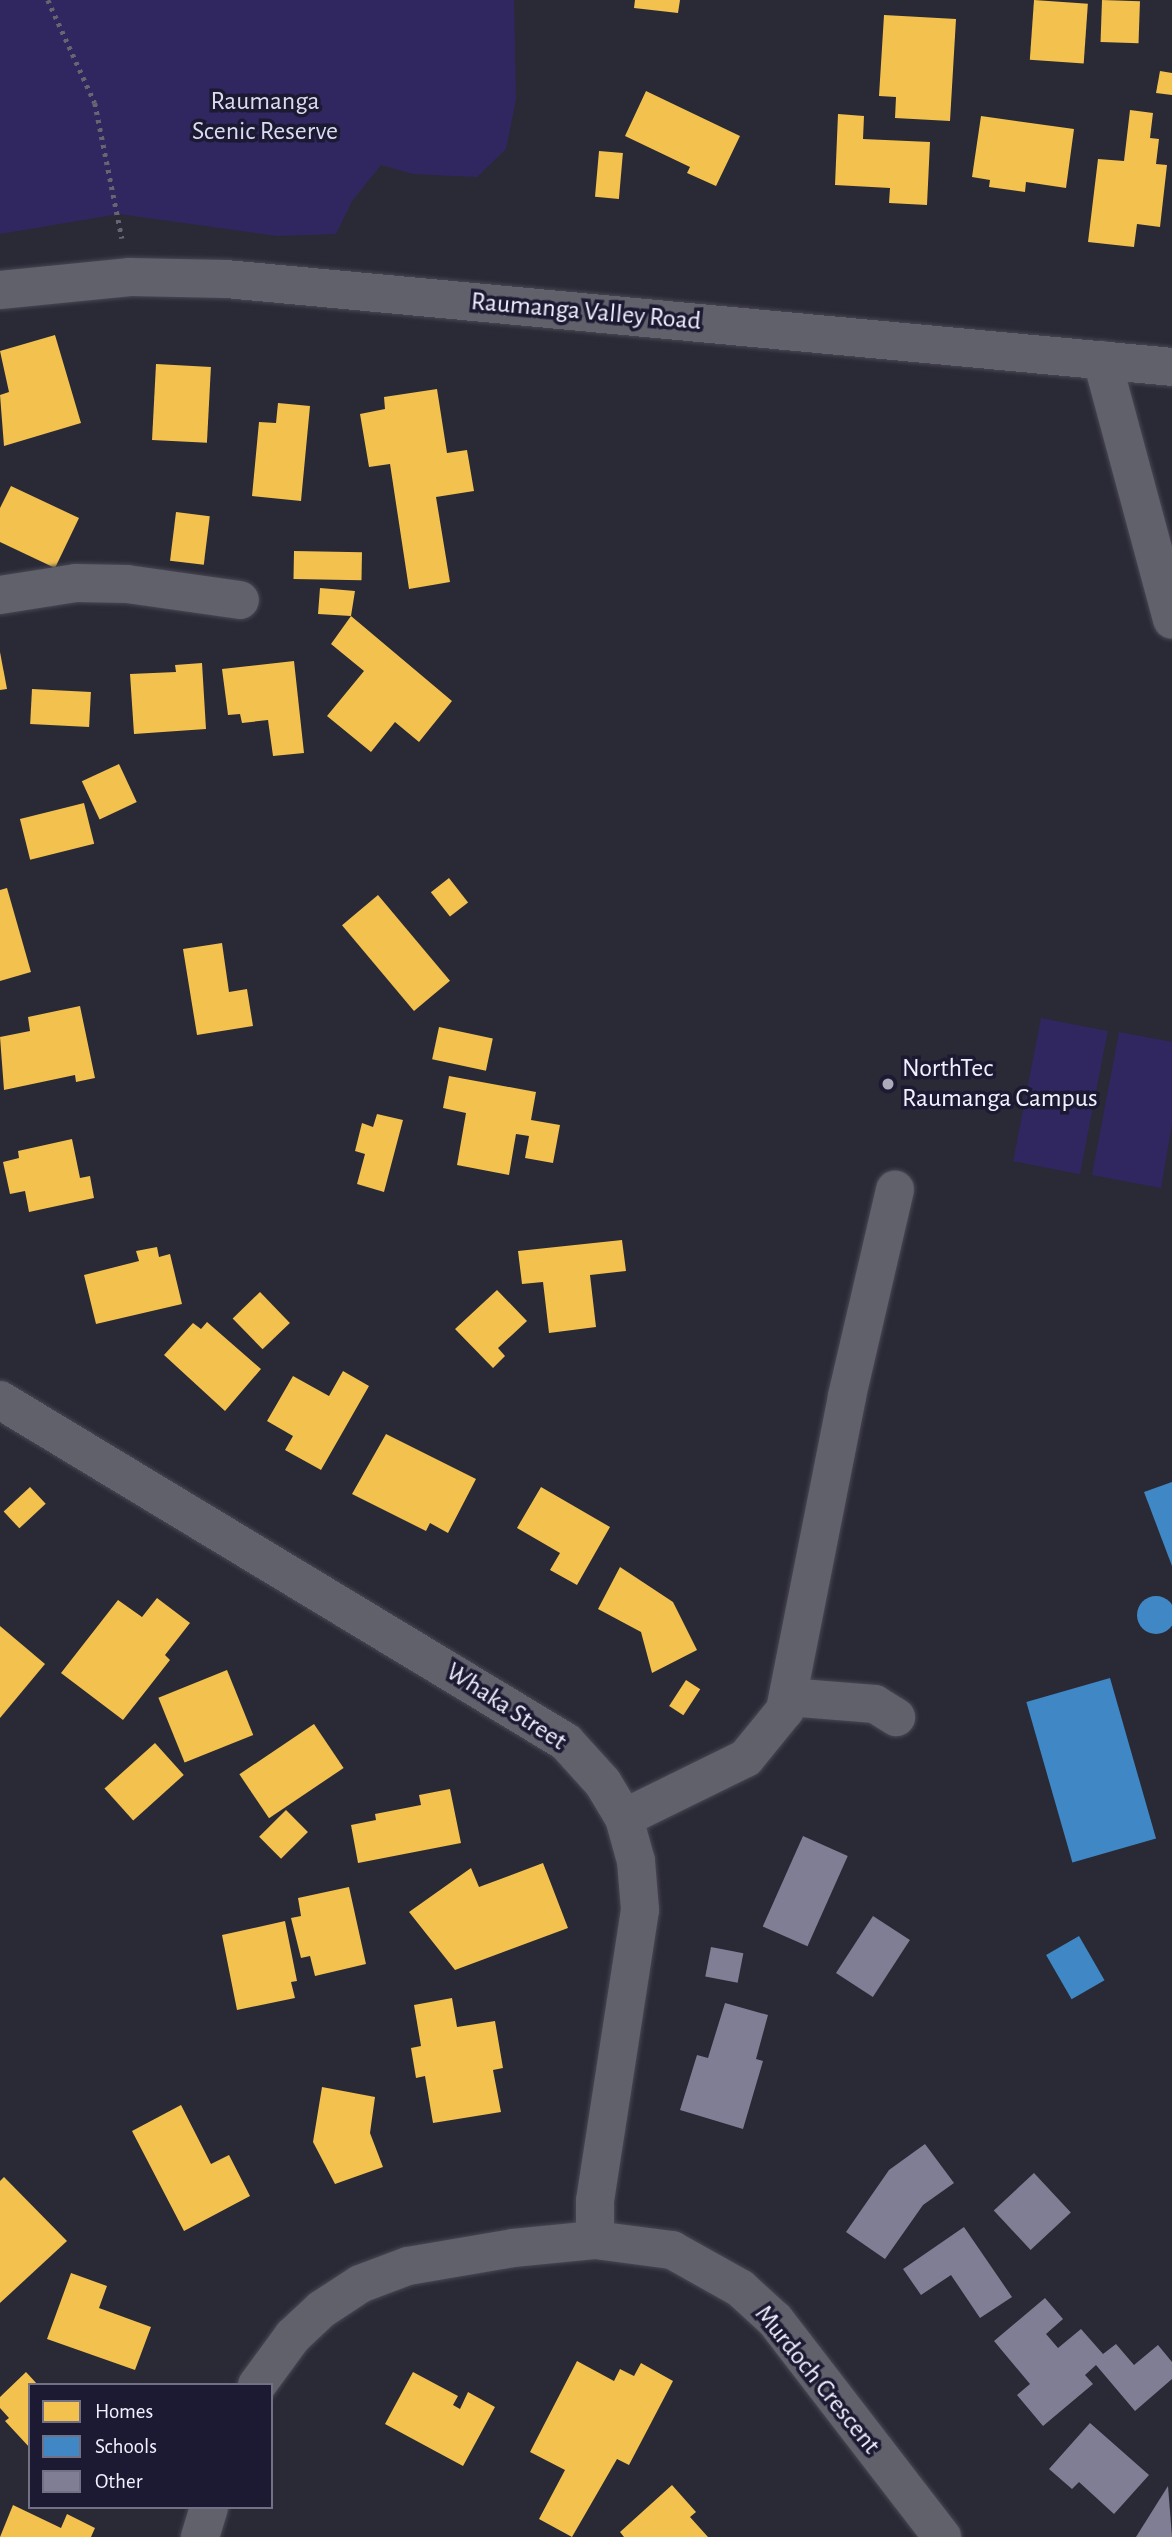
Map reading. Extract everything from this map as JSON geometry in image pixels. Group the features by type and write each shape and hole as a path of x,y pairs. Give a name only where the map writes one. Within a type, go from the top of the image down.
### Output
{"street":[{"name":"Raumanga Valley Road","path":"0,290 130,277 226,279 1172,367"},
{"path":"1102,360 1172,620"},
{"path":"0,595 76,583 127,584 240,600"},
{"path":"624,1818 746,1758 785,1710 847,1396 895,1190"},
{"name":"Whaka Street","path":"0,1401 566,1742 603,1783 624,1818 636,1861 640,1910 594,2200 595,2240"},
{"path":"788,1697 862,1702 896,1717"},
{"name":"Murdoch Crescent","path":"258,2383 293,2336 322,2309 360,2284 408,2266 459,2255 595,2240 672,2250 740,2288 775,2320 942,2537"},
{"path":"200,2537 208,2509"}],"path":[{"path":"48,0 94,103 130,277"}],"green space":[{"name":"Raumanga Scenic Reserve","path":"0,0 514,0 516,100 506,149 477,177 413,174 381,165 352,201 336,234 277,236 119,214 0,234"},
{"path":"1041,1018 1108,1031 1080,1174 1013,1161"},
{"path":"1119,1032 1172,1042 1172,1124 1161,1188 1092,1175"}],"building: Homes":[{"path":"635,0 680,0 678,13 634,8"},
{"path":"1034,0 1088,4 1084,64 1030,60"},
{"path":"1102,0 1140,1 1139,43 1101,42"},
{"path":"884,15 956,19 950,121 895,118 896,97 879,96"},
{"path":"1160,71 1172,73 1172,95 1156,93"},
{"path":"646,91 740,136 716,186 687,173 690,167 625,136"},
{"path":"1130,110 1153,113 1150,138 1159,139 1156,164 1167,165 1160,227 1137,224 1134,247 1088,242 1098,159 1124,161"},
{"path":"838,114 864,116 863,139 930,142 927,205 889,203 890,188 835,185"},
{"path":"981,116 1074,129 1066,188 1026,182 1025,192 989,187 990,180 972,177"},
{"path":"599,151 623,153 619,199 595,197"},
{"path":"55,335 81,423 4,446 0,395 9,392 0,351"},
{"path":"156,364 211,367 207,443 152,440"},
{"path":"437,389 447,453 467,450 474,491 436,497 450,582 409,589 390,464 369,467 360,414 385,409 384,397"},
{"path":"278,403 310,406 301,501 252,496 259,422 276,423"},
{"path":"11,486 79,518 55,568 0,542 0,508"},
{"path":"176,512 210,516 204,565 170,561"},
{"path":"294,551 362,552 362,580 294,579"},
{"path":"320,588 355,591 351,616 318,614"},
{"path":"351,616 452,701 419,742 395,722 371,752 327,716 364,671 331,644"},
{"path":"0,652 7,689 0,690"},
{"path":"294,661 304,753 273,756 268,720 242,723 240,714 228,715 222,669"},
{"path":"202,663 206,729 134,734 130,674 176,672 175,665"},
{"path":"32,689 91,692 89,727 30,724"},
{"path":"119,764 137,802 100,819 82,781"},
{"path":"84,803 94,844 30,860 20,819"},
{"path":"449,878 468,902 450,917 431,892"},
{"path":"7,888 31,972 0,981 0,890"},
{"path":"378,895 450,981 414,1011 342,925"},
{"path":"222,943 229,992 247,989 253,1026 197,1035 183,949"},
{"path":"80,1006 95,1078 76,1082 75,1075 4,1090 0,1037 30,1031 28,1017"},
{"path":"439,1027 493,1038 486,1071 432,1059"},
{"path":"449,1076 536,1092 531,1120 560,1125 553,1163 525,1158 529,1136 516,1134 509,1175 457,1165 466,1113 443,1108"},
{"path":"377,1114 403,1120 384,1192 357,1184 365,1154 355,1151 362,1123 373,1127"},
{"path":"72,1139 80,1178 90,1176 94,1198 29,1212 25,1191 10,1194 3,1162 19,1158 18,1151"},
{"path":"622,1240 626,1271 590,1275 596,1327 549,1333 543,1282 522,1284 518,1251"},
{"path":"157,1247 159,1257 170,1254 182,1304 96,1324 84,1275 139,1261 136,1251"},
{"path":"497,1290 527,1321 498,1348 505,1356 493,1368 455,1329"},
{"path":"260,1292 290,1323 263,1349 233,1318"},
{"path":"207,1322 261,1369 225,1411 164,1355 193,1323 201,1329"},
{"path":"343,1371 369,1386 321,1470 285,1450 293,1436 267,1421 293,1376 329,1396"},
{"path":"386,1434 476,1479 448,1533 430,1523 426,1531 352,1494"},
{"path":"30,1487 46,1504 19,1528 4,1512"},
{"path":"541,1487 610,1527 577,1585 550,1570 560,1553 517,1528"},
{"path":"620,1567 673,1602 697,1650 652,1673 641,1632 598,1609"},
{"path":"157,1598 190,1623 165,1655 170,1660 123,1720 61,1673 118,1600 142,1617"},
{"path":"0,1626 45,1664 0,1718"},
{"path":"227,1670 253,1735 185,1763 158,1698"},
{"path":"686,1680 700,1689 683,1715 669,1706"},
{"path":"314,1724 344,1768 269,1818 239,1774"},
{"path":"155,1743 184,1775 133,1820 104,1789"},
{"path":"450,1789 461,1843 358,1863 351,1825 376,1820 375,1814 421,1805 419,1795"},
{"path":"286,1810 308,1832 281,1859 259,1837"},
{"path":"543,1863 568,1928 455,1970 409,1912 471,1868 479,1887"},
{"path":"349,1887 366,1964 315,1976 310,1956 301,1958 291,1918 301,1916 298,1898"},
{"path":"285,1921 297,1981 291,1982 295,1998 237,2010 222,1935"},
{"path":"452,1998 457,2027 495,2021 503,2068 493,2070 501,2112 433,2123 425,2076 416,2078 411,2048 421,2046 414,2005"},
{"path":"322,2087 375,2097 370,2133 383,2167 335,2184 313,2142"},
{"path":"181,2105 211,2164 229,2155 250,2196 184,2231 132,2131"},
{"path":"4,2177 67,2241 0,2303 0,2181"},
{"path":"71,2273 107,2286 99,2308 151,2327 135,2370 47,2339"},
{"path":"577,2361 614,2381 620,2369 634,2376 641,2363 673,2381 629,2465 617,2459 572,2537 539,2519 565,2470 530,2452"},
{"path":"26,2372 36,2383 28,2383 28,2446 5,2421 9,2418 0,2408 0,2397"},
{"path":"413,2372 458,2396 453,2405 460,2409 468,2392 495,2407 463,2466 385,2424"},
{"path":"672,2485 696,2512 690,2517 708,2537 624,2537 620,2532"},
{"path":"13,2505 61,2528 67,2514 95,2528 91,2537 0,2537"}],"building: Schools":[{"path":"1172,1482 1172,1566 1144,1492"},
{"path":"1149,1597 1163,1597 1173,1607 1173,1623 1163,1633 1149,1633 1138,1622 1138,1608"},
{"path":"1110,1678 1156,1839 1072,1863 1026,1702"},
{"path":"1079,1936 1104,1980 1072,1999 1046,1955"}],"building: Other":[{"path":"803,1836 848,1856 807,1946 763,1926"},
{"path":"873,1916 910,1940 873,1997 836,1973"},
{"path":"711,1947 743,1953 738,1983 705,1976"},
{"path":"725,2003 768,2015 756,2059 763,2061 743,2129 680,2110 697,2055 708,2058"},
{"path":"925,2144 954,2183 923,2205 885,2259 846,2232 889,2170"},
{"path":"1034,2173 1071,2212 1031,2250 994,2211"},
{"path":"964,2227 1012,2297 980,2318 951,2275 921,2295 903,2269"},
{"path":"1045,2298 1063,2319 1046,2334 1058,2348 1081,2329 1103,2354 1116,2344 1134,2365 1158,2345 1172,2362 1172,2379 1135,2411 1096,2365 1085,2375 1093,2384 1043,2426 1017,2395 1030,2384 994,2341"},
{"path":"1090,2423 1149,2475 1114,2514 1079,2482 1072,2489 1049,2469"},
{"path":"1168,2486 1172,2537 1136,2537"}],"place":[{"name":"NorthTec Raumanga Campus","path":"888,1084"}]}
